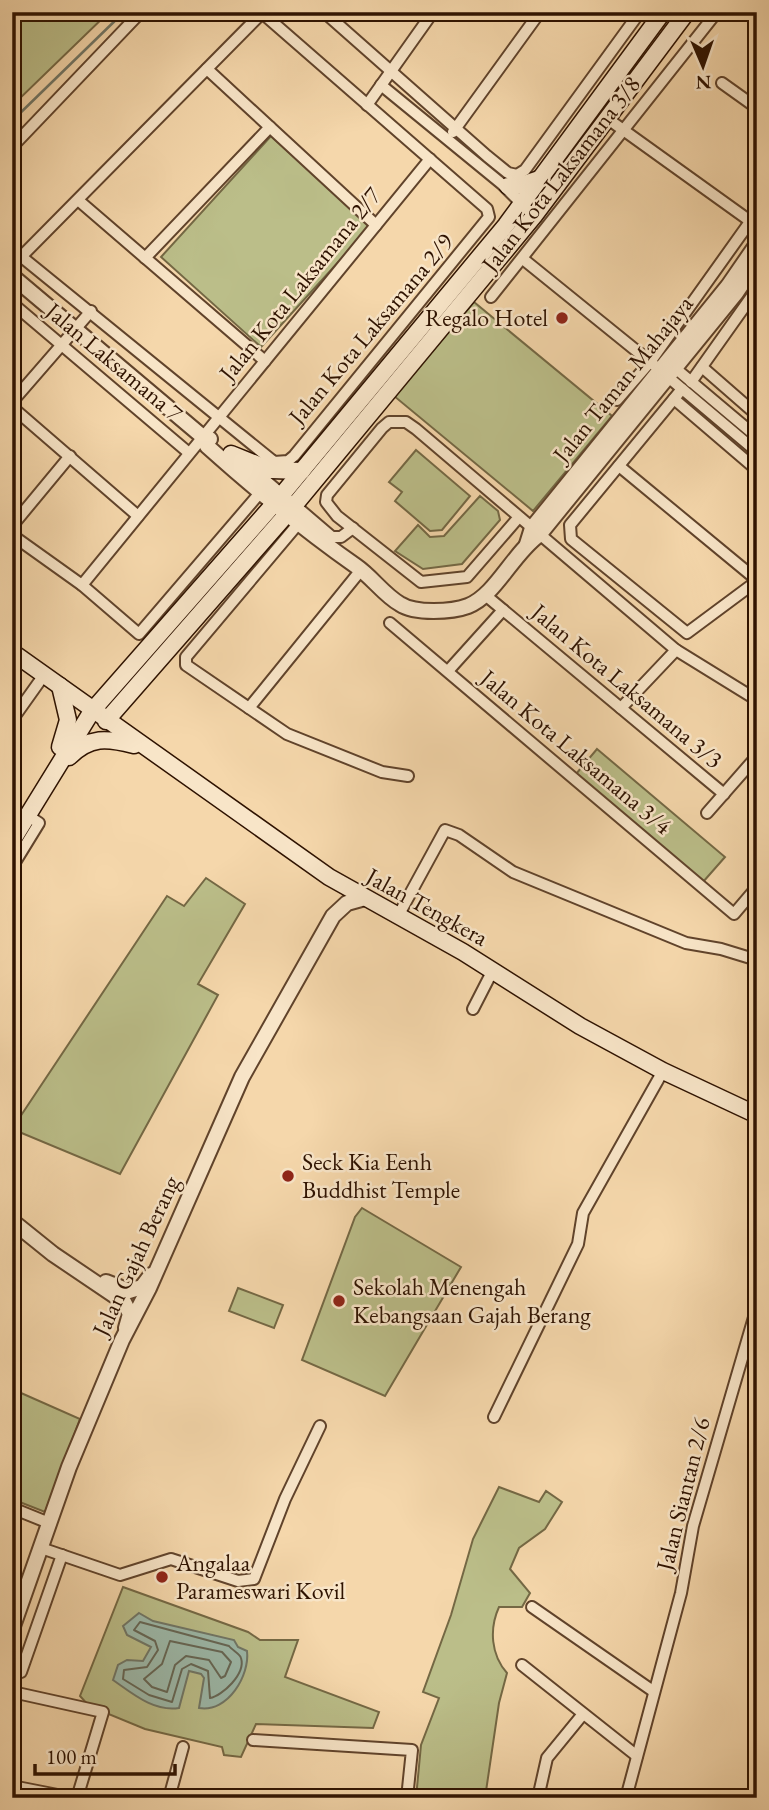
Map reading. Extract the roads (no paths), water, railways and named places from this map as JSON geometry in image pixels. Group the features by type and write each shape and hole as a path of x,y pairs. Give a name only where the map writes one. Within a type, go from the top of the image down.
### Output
{"main road":[{"path":"12,841 48,779 110,687 286,510 302,471 506,225 514,190 542,177 663,12"},
{"path":"106,721 537,212 687,12"},
{"path":"231,454 271,470 302,471"},
{"name":"Jalan Tengkera","path":"12,652 329,877 493,970 580,1026 663,1071 757,1115"},
{"path":"48,779 67,730 67,709 60,686 88,692 110,687"},
{"path":"125,698 124,724 144,748"},
{"path":"48,779 77,749 92,740 115,740 144,748"}],"street":[{"path":"12,147 141,12"},
{"path":"324,12 508,173 514,190"},
{"path":"367,105 433,12"},
{"path":"447,139 540,12"},
{"path":"514,190 524,170 640,12"},
{"name":"Jalan Kota Laksamana 3/8","path":"491,297 717,12"},
{"path":"12,266 17,253 78,200 261,13 430,159"},
{"path":"207,69 376,225"},
{"path":"722,83 757,108"},
{"path":"381,85 514,190 537,212"},
{"path":"608,119 754,220 664,370 617,400"},
{"path":"145,258 270,127"},
{"name":"Jalan Kota Laksamana 2/9","path":"218,417 274,462 288,461 357,375 486,224 489,217 487,209 430,159"},
{"name":"Jalan Kota Laksamana 2/7","path":"82,585 430,159"},
{"path":"78,200 265,360"},
{"name":"Jalan Taman Mahajaya","path":"536,532 664,370 677,349 742,298 757,244"},
{"path":"17,253 218,417"},
{"path":"523,259 664,370 757,437"},
{"name":"Jalan Taman Mahajaya","path":"286,510 400,604 417,610 465,608 484,594 527,544 646,388 742,298 757,262"},
{"path":"12,276 203,437 231,454 286,510"},
{"path":"619,466 757,581 687,633 571,540 569,525 702,368 742,298 757,289"},
{"name":"Jalan Laksamana 7","path":"12,303 189,453"},
{"path":"12,402 91,311"},
{"path":"702,368 757,415"},
{"path":"687,385 757,452"},
{"path":"674,398 757,470"},
{"path":"12,407 138,516"},
{"path":"519,517 467,577 415,580 328,508 327,495 382,428 397,420 416,429 676,650 757,699"},
{"path":"203,437 207,446 260,494 286,510"},
{"path":"12,526 70,456"},
{"path":"12,535 82,585 139,634 260,494"},
{"path":"286,510 186,657 186,665 287,734 382,772 408,776"},
{"name":"Jalan Taman Mahajaya","path":"286,510 329,537 348,554 358,568"},
{"path":"329,537 341,537 353,528"},
{"path":"249,708 358,568"},
{"name":"Jalan Kota Laksamana 3/3","path":"484,594 724,794"},
{"path":"447,671 503,610"},
{"name":"Jalan Kota Laksamana 3/4","path":"390,623 734,914 757,887"},
{"path":"621,708 676,650"},
{"path":"12,720 44,675"},
{"path":"707,813 757,756"},
{"path":"12,867 39,823 27,815"},
{"path":"398,916 445,830 458,835 513,872 686,943 721,949 757,960"},
{"path":"329,877 337,891 333,916"},
{"path":"333,916 347,903 365,898"},
{"name":"Jalan Gajah Berang","path":"12,1629 49,1523 122,1340 134,1320 242,1077 333,916"},
{"path":"473,1009 493,970"},
{"path":"494,1416 578,1244 583,1213 663,1071"},
{"path":"12,1221 52,1254 128,1307 130,1314 122,1340"},
{"path":"88,1278 129,1291 137,1290 147,1281 162,1256"},
{"name":"Jalan Siantan 2/6","path":"626,1798 681,1593 693,1526 757,1307"},
{"path":"41,1548 120,1576 170,1559 238,1581 254,1579 285,1499 320,1426"},
{"path":"12,1508 49,1523"},
{"path":"12,1669 21,1672 62,1555"},
{"path":"533,1607 653,1691"},
{"path":"522,1665 636,1756"},
{"path":"12,1706 17,1693 103,1712 75,1798 12,1786"},
{"path":"538,1798 547,1758 583,1714"},
{"path":"253,1740 412,1750 407,1798"},
{"path":"169,1798 183,1748"}],"water":[{"path":"139,1613 153,1621 234,1640 238,1647 247,1651 241,1681 228,1698 219,1705 199,1708 204,1678 201,1674 189,1671 179,1708 152,1705 113,1680 118,1665 127,1660 143,1661 151,1647 127,1635 123,1626"}],"waterway":[{"path":"12,121 124,12"}],"place":[{"name":"Regalo Hotel","path":"562,318"},
{"name":"Seck Kia Eenh Buddhist Temple","path":"288,1176"},
{"name":"Sekolah Menengah Kebangsaan Gajah Berang","path":"339,1301"},
{"name":"Angalaa Parameswari Kovil","path":"162,1577"}]}
